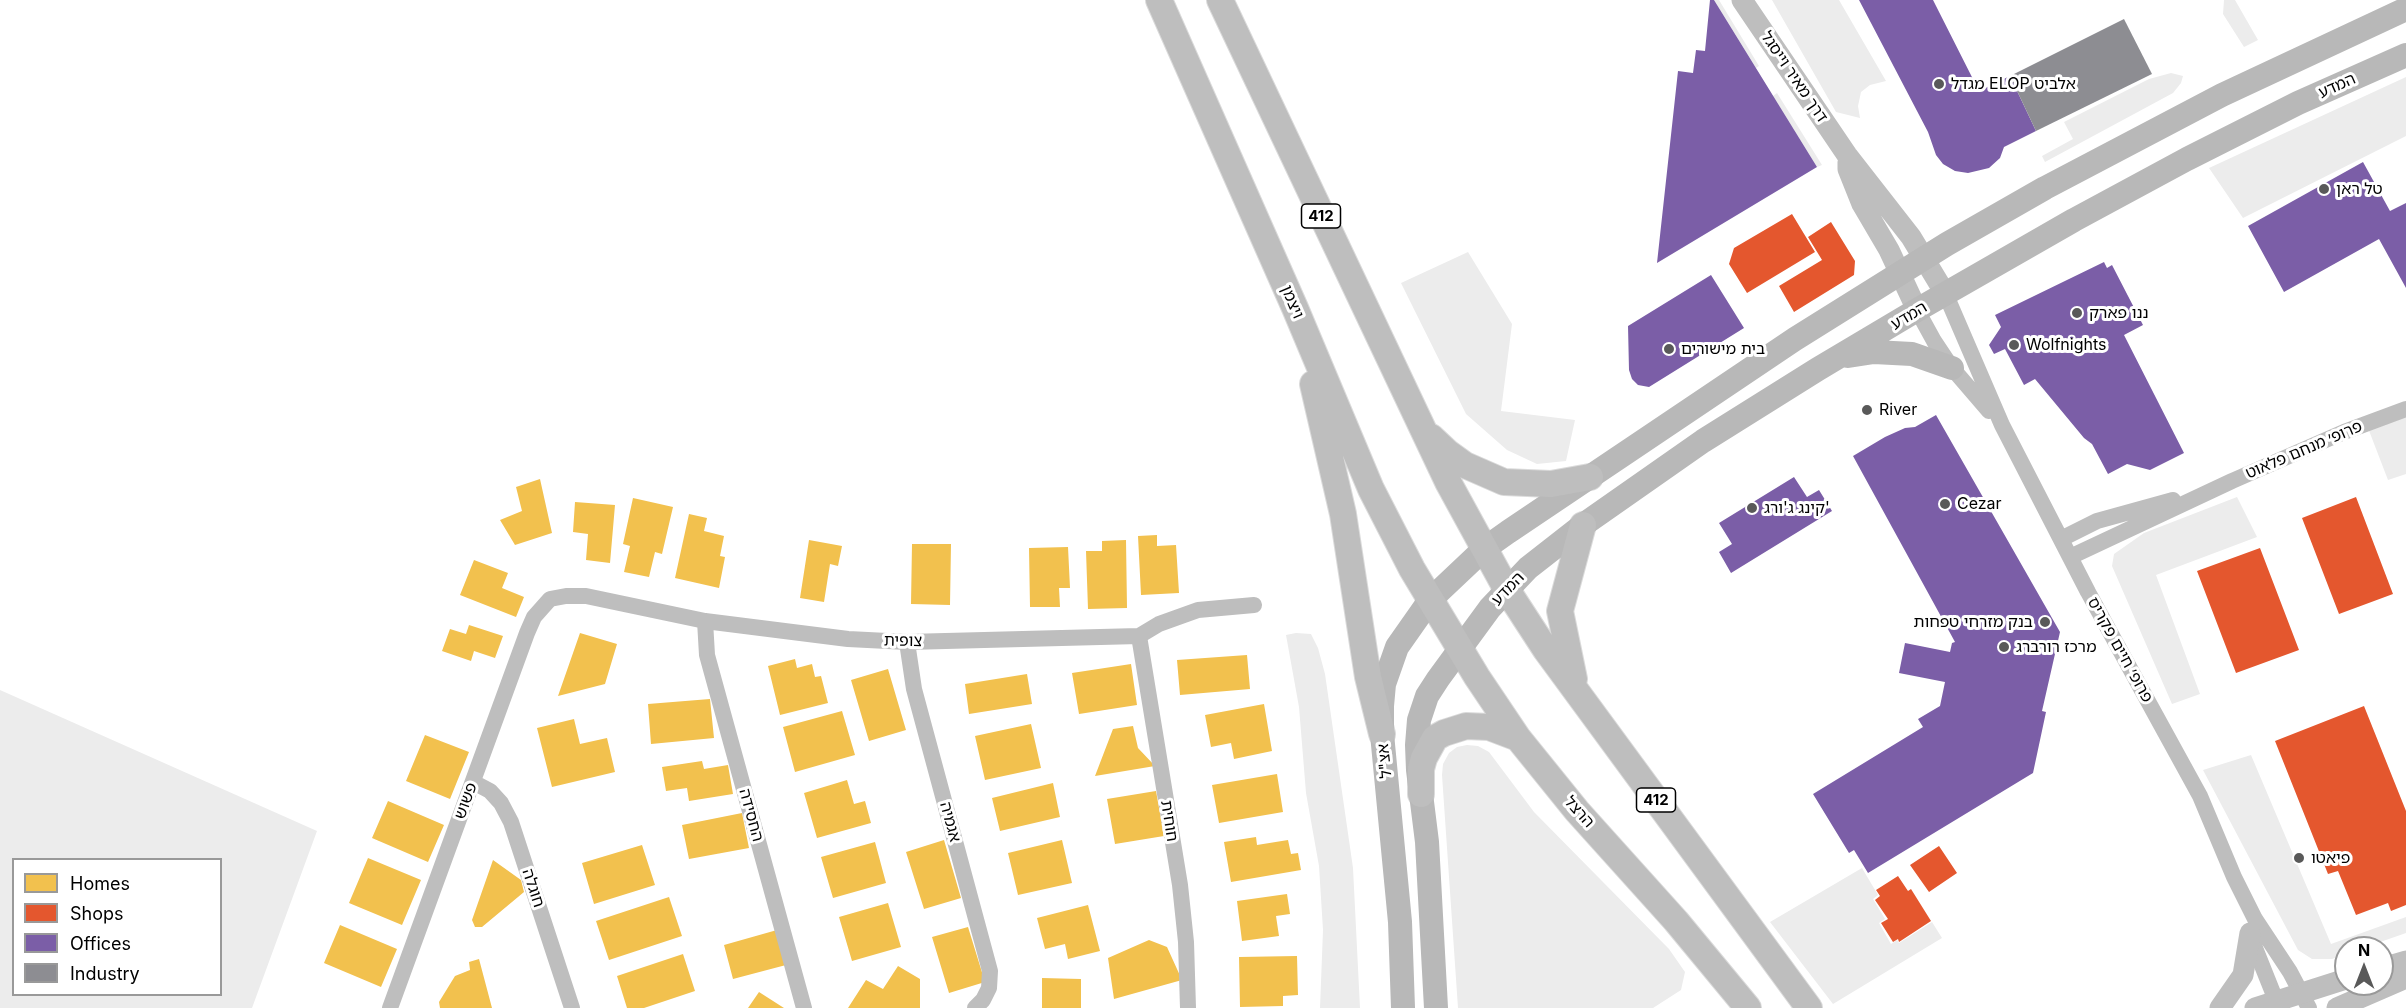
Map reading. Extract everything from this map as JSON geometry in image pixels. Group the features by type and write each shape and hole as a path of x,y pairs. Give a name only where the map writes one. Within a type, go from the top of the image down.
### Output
{"main road":[{"name":"ויצמן","path":"1159,0 1295,308 1371,489 1430,600"},
{"name":"412","path":"1221,0 1424,430 1506,590 1578,694 1809,1008"},
{"path":"1484,549 1795,339 1925,258 2045,188 2160,127 2272,70 2406,9"},
{"name":"המדע","path":"1461,648 1506,590 1528,568 1583,525 1703,441 1917,310 2074,220 2187,159 2298,104 2406,55"},
{"path":"1295,308 1343,514 1366,668 1382,734"},
{"path":"1818,369 1853,354 1874,352 1912,354 1952,368"},
{"path":"1424,430 1465,465 1504,482 1551,484 1590,477"},
{"path":"1578,694 1568,657 1560,611 1583,525"},
{"name":"אצ\"ל","path":"1404,1008 1396,860 1382,734 1384,684 1397,646 1410,626 1430,600 1484,549"},
{"name":"הרצל","path":"1430,600 1518,738 1577,811 1676,921 1748,1008"},
{"name":"אצ\"ל","path":"1436,1008 1430,888 1417,745 1422,708 1427,696 1461,648"},
{"path":"1421,794 1421,769 1424,758 1431,744 1444,733 1466,726 1489,727 1518,738"}],"street":[{"name":"דרך מאיר וייסגל","path":"1742,0 1847,155 1911,237 1946,295"},
{"name":"דרך מאיר וייסגל","path":"1847,155 1848,170 1862,204 1900,274"},
{"name":"פרופ׳ חיים פקריס","path":"1900,274 1934,341 1952,368 2002,425"},
{"name":"פרופ׳ חיים פקריס","path":"1946,295 2002,425 2070,557 2200,795 2234,877 2255,919 2305,1001"},
{"name":"פרופ׳ מנחם פלאוט","path":"2070,557 2203,493 2344,432 2406,409"},
{"name":"פרופ׳ מנחם פלאוט","path":"2061,539 2097,521 2203,493"},
{"name":"צופית","path":"550,599 586,596 705,621 848,639 907,642 1139,636 1159,624 1198,610 1254,605"},
{"name":"פשוש","path":"390,1008 527,633 534,618 550,599"},
{"name":"החסידה","path":"705,621 707,655 804,1008"},
{"name":"חוחית","path":"1139,636 1180,885 1186,942 1188,1008"},
{"name":"אגמיה","path":"907,642 914,689 990,971 989,988 979,1004"},
{"name":"חוגלה","path":"473,782 490,791 501,803 511,822 572,1008"},
{"name":"פרופ׳ חיים פקריס","path":"2234,877 2250,933 2278,1005"},
{"path":"2220,1008 2243,975 2250,933"},
{"path":"2337,1008 2364,1001 2406,978"},
{"path":"2255,1008 2305,1001 2334,985"}],"shaded area":[{"path":"1714,0 1719,0 1759,66 1756,68"},
{"path":"1772,0 1839,0 1886,81 1870,85 1861,92 1858,106 1860,118 1836,112"},
{"path":"2224,0 2235,0 2258,40 2244,47 2223,14"},
{"path":"2171,73 2183,76 2181,83 2173,93 2045,162 2042,156 2073,139 2064,122 2149,79"},
{"path":"2406,77 2406,136 2243,218 2209,168"},
{"path":"1777,93 1822,165 1817,167 1773,96"},
{"path":"1468,252 1512,324 1501,411 1575,420 1566,461 1537,464 1507,450 1466,414 1401,283"},
{"path":"2406,415 2406,474 2388,480 2368,428"},
{"path":"2237,497 2257,537 2156,575 2200,694 2172,704 2112,566 2114,554 2144,533"},
{"path":"1311,634 1318,648 1325,674 1353,868 1360,1008 1320,1008 1323,930 1319,866 1306,793 1299,707 1286,635"},
{"path":"0,690 317,831 252,1008 0,1008"},
{"path":"1478,746 1489,752 1534,812 1669,949 1685,972 1681,990 1653,1008 1458,1008 1442,775 1443,764 1449,753 1457,747"},
{"path":"2251,755 2331,944 2334,943 2334,958 2312,959 2298,950 2203,770"},
{"path":"1862,868 1878,895 1873,899 1885,919 1879,923 1891,944 1897,940 1899,943 1932,922 1942,938 1833,1004 1770,922"},
{"path":"2406,917 2406,933 2394,937 2353,936"}],"building: Homes":[{"path":"540,479 552,533 515,545 500,520 522,511 516,487"},
{"path":"633,498 673,507 662,554 655,552 649,577 624,572 630,546 623,544"},
{"path":"575,502 615,505 610,563 586,560 588,534 573,532"},
{"path":"689,514 707,518 704,531 724,536 720,556 725,557 719,588 675,578"},
{"path":"1157,535 1157,546 1176,545 1179,593 1141,595 1138,536"},
{"path":"809,540 842,546 838,566 830,564 824,602 800,598"},
{"path":"1126,540 1127,608 1088,609 1086,551 1102,551 1102,541"},
{"path":"912,544 951,544 950,605 911,604"},
{"path":"1068,547 1070,588 1059,588 1060,607 1030,607 1029,548"},
{"path":"474,560 508,573 502,588 524,597 516,617 460,595"},
{"path":"469,625 503,636 495,658 474,651 471,661 442,651 450,629 466,634"},
{"path":"580,633 617,644 605,684 558,696"},
{"path":"1247,655 1250,689 1180,695 1177,660"},
{"path":"795,659 797,668 812,664 815,677 821,676 828,703 780,715 768,666"},
{"path":"1131,664 1137,705 1079,714 1072,673"},
{"path":"888,669 906,730 869,741 851,680"},
{"path":"1027,674 1032,704 969,714 965,684"},
{"path":"710,699 714,738 651,744 648,704"},
{"path":"1264,704 1272,751 1234,759 1231,743 1211,747 1205,715"},
{"path":"842,711 855,755 795,772 783,727"},
{"path":"574,719 580,744 607,738 615,772 552,787 537,728"},
{"path":"1031,724 1041,768 985,780 975,736"},
{"path":"1133,726 1138,748 1155,766 1095,776 1113,729"},
{"path":"425,735 469,752 450,799 406,781"},
{"path":"702,761 704,769 728,765 733,794 689,801 687,788 666,791 662,767"},
{"path":"1277,774 1283,812 1219,823 1212,785"},
{"path":"847,780 854,804 865,801 871,823 817,838 804,793"},
{"path":"1053,783 1060,817 1000,831 992,798"},
{"path":"1156,791 1164,836 1115,844 1107,799"},
{"path":"388,801 444,825 428,862 372,838"},
{"path":"742,813 749,848 689,859 682,825"},
{"path":"1256,837 1257,845 1288,840 1291,854 1298,853 1301,870 1231,882 1224,842"},
{"path":"944,840 961,898 924,909 906,852"},
{"path":"1062,840 1072,883 1018,895 1008,853"},
{"path":"875,842 886,883 833,898 821,857"},
{"path":"642,845 655,885 594,904 582,863"},
{"path":"368,858 421,880 402,925 349,903"},
{"path":"493,860 521,880 524,892 482,927 475,927 472,920"},
{"path":"1287,894 1290,914 1276,916 1279,936 1242,941 1237,901"},
{"path":"669,897 682,936 609,960 596,921"},
{"path":"888,903 901,947 852,961 839,917"},
{"path":"1088,905 1100,951 1068,959 1065,944 1045,949 1037,918"},
{"path":"340,925 397,949 381,987 324,963"},
{"path":"968,927 985,982 949,993 932,937"},
{"path":"777,930 786,965 733,979 724,945"},
{"path":"1149,940 1167,947 1182,980 1114,999 1108,958"},
{"path":"683,954 695,991 644,1008 627,1008 617,976"},
{"path":"1297,956 1298,995 1283,996 1283,1006 1240,1007 1239,957"},
{"path":"479,959 492,1008 440,1008 439,1002 455,976 470,970 469,962"},
{"path":"898,966 920,979 920,1008 848,1008 866,980 883,989"},
{"path":"1042,978 1081,979 1081,1008 1042,1008"},
{"path":"759,992 784,1008 748,1008"}],"building: Shops":[{"path":"1792,214 1815,252 1747,293 1729,264 1734,248"},
{"path":"1831,222 1855,261 1854,275 1794,312 1779,286 1822,260 1808,237"},
{"path":"2356,497 2393,594 2339,614 2302,518"},
{"path":"2260,548 2299,650 2236,673 2197,571"},
{"path":"2364,706 2406,811 2406,905 2391,911 2388,903 2356,915 2338,871 2328,874 2275,741"},
{"path":"1939,846 1957,873 1929,892 1910,865"},
{"path":"1898,876 1908,891 1911,889 1931,921 1899,942 1898,939 1893,942 1881,923 1888,919 1875,900 1880,896 1876,890"}],"building: Offices":[{"path":"1710,0 1714,0 1817,167 1657,263 1678,71 1693,73 1696,50 1705,51"},
{"name":"מגדל ELOP אלביט","path":"1859,0 1933,0 1979,91 2010,76 2036,131 2004,147 2000,158 1989,168 1968,173 1955,171 1943,164 1936,155 1928,132"},
{"path":"2363,162 2390,211 2406,203 2406,288 2379,239 2284,292 2248,226"},
{"path":"2104,262 2107,268 2112,265 2143,325 2124,335 2184,453 2150,470 2127,464 2108,474 2092,444 2084,438 2035,379 2024,385 2005,349 1994,354 1989,345 2001,327 1995,315"},
{"name":"בית מישורים","path":"1711,275 1744,328 1649,387 1638,385 1632,379 1629,370 1628,326"},
{"name":"מרכז רורברג","path":"1936,415 2060,632 2042,711 2046,712 2033,773 1868,873 1854,850 1849,853 1813,794 1923,727 1918,719 1940,706 1945,682 1899,673 1905,643 1950,652 1952,643 1955,642 1853,456 1885,437 1905,428 1915,427"},
{"path":"1794,477 1807,497 1819,490 1832,511 1731,573 1719,552 1732,544 1719,523"}],"building: Industry":[{"path":"2124,19 2152,74 2036,131 2010,76"}],"place":[{"name":"מגדל ELOP אלביט","path":"1939,84"},
{"name":"טל ראן","path":"2324,189"},
{"name":"ננו פארק","path":"2077,313"},
{"name":"Wolfnights","path":"2014,345"},
{"name":"בית מישורים","path":"1669,349"},
{"name":"River","path":"1867,410"},
{"name":"Cezar","path":"1945,504"},
{"name":"קינג ג'ורג'","path":"1752,508"},
{"name":"בנק מזרחי טפחות","path":"2045,622"},
{"name":"מרכז רורברג","path":"2004,647"},
{"name":"פיאטו","path":"2299,858"}]}
